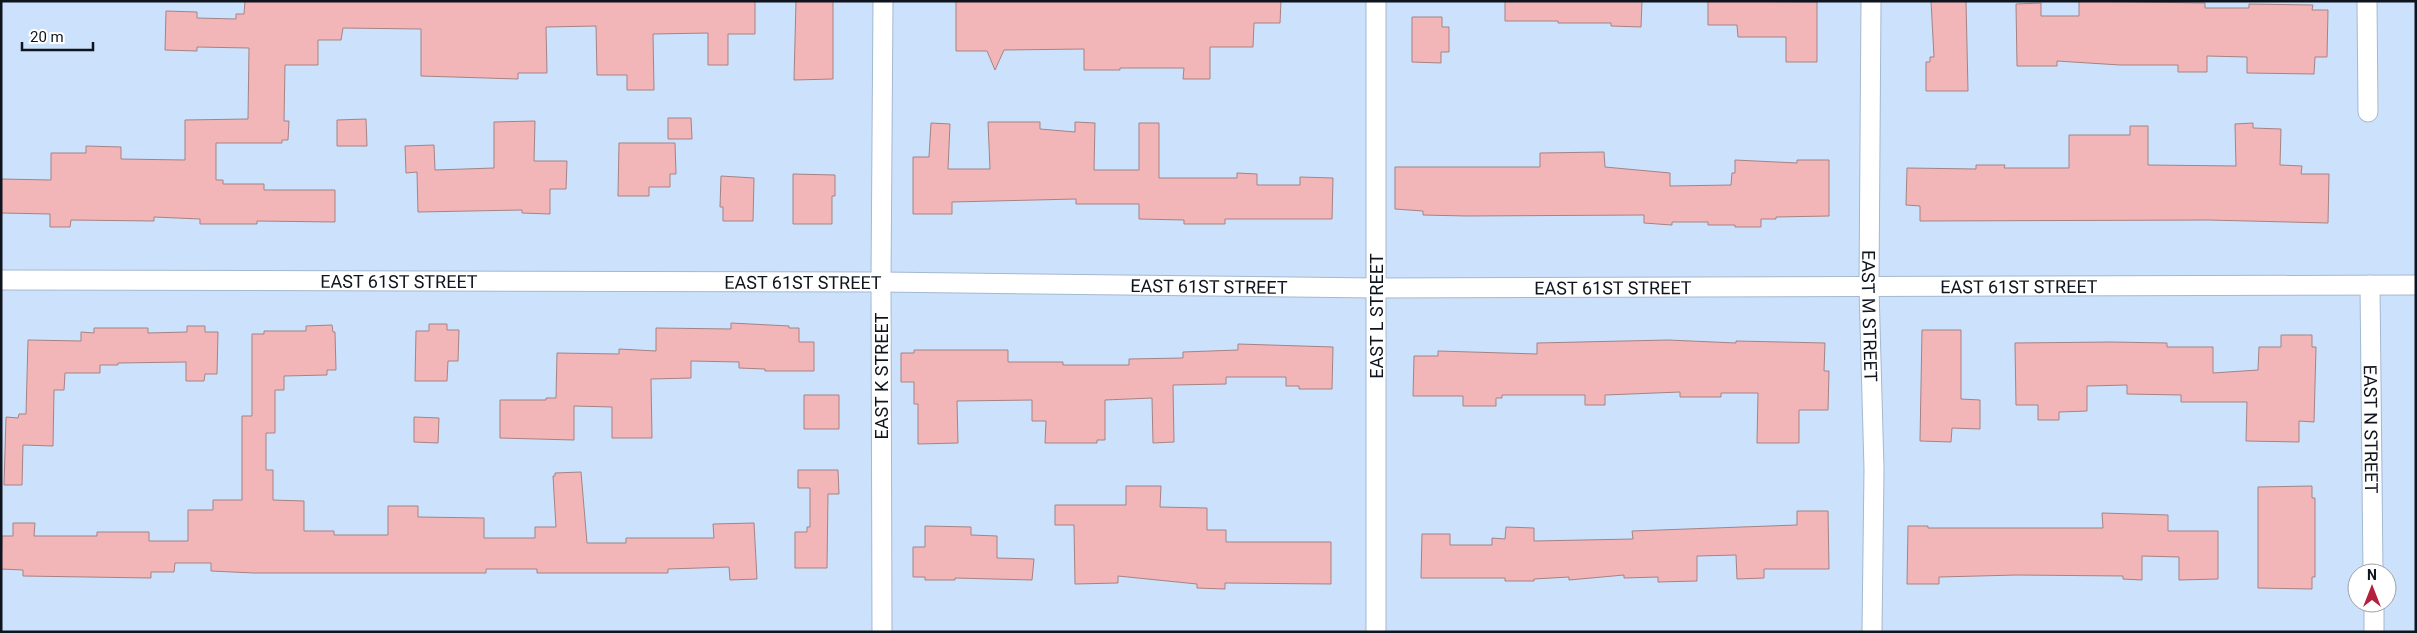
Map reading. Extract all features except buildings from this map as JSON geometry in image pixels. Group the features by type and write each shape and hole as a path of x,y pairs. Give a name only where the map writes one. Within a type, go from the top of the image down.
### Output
{"street":[{"name":"EAST K STREET","path":"882,632 880,282 883,1"},
{"name":"EAST L STREET","path":"1376,1 1376,632"},
{"name":"EAST M STREET","path":"1871,1 1869,288 1874,469 1872,632"},
{"path":"2367,1 2368,112"},
{"name":"EAST 61ST STREET","path":"1,280 880,282 1376,288 2416,285"},
{"name":"EAST N STREET","path":"2370,285 2373,563"},
{"path":"2374,613 2374,632"}]}
